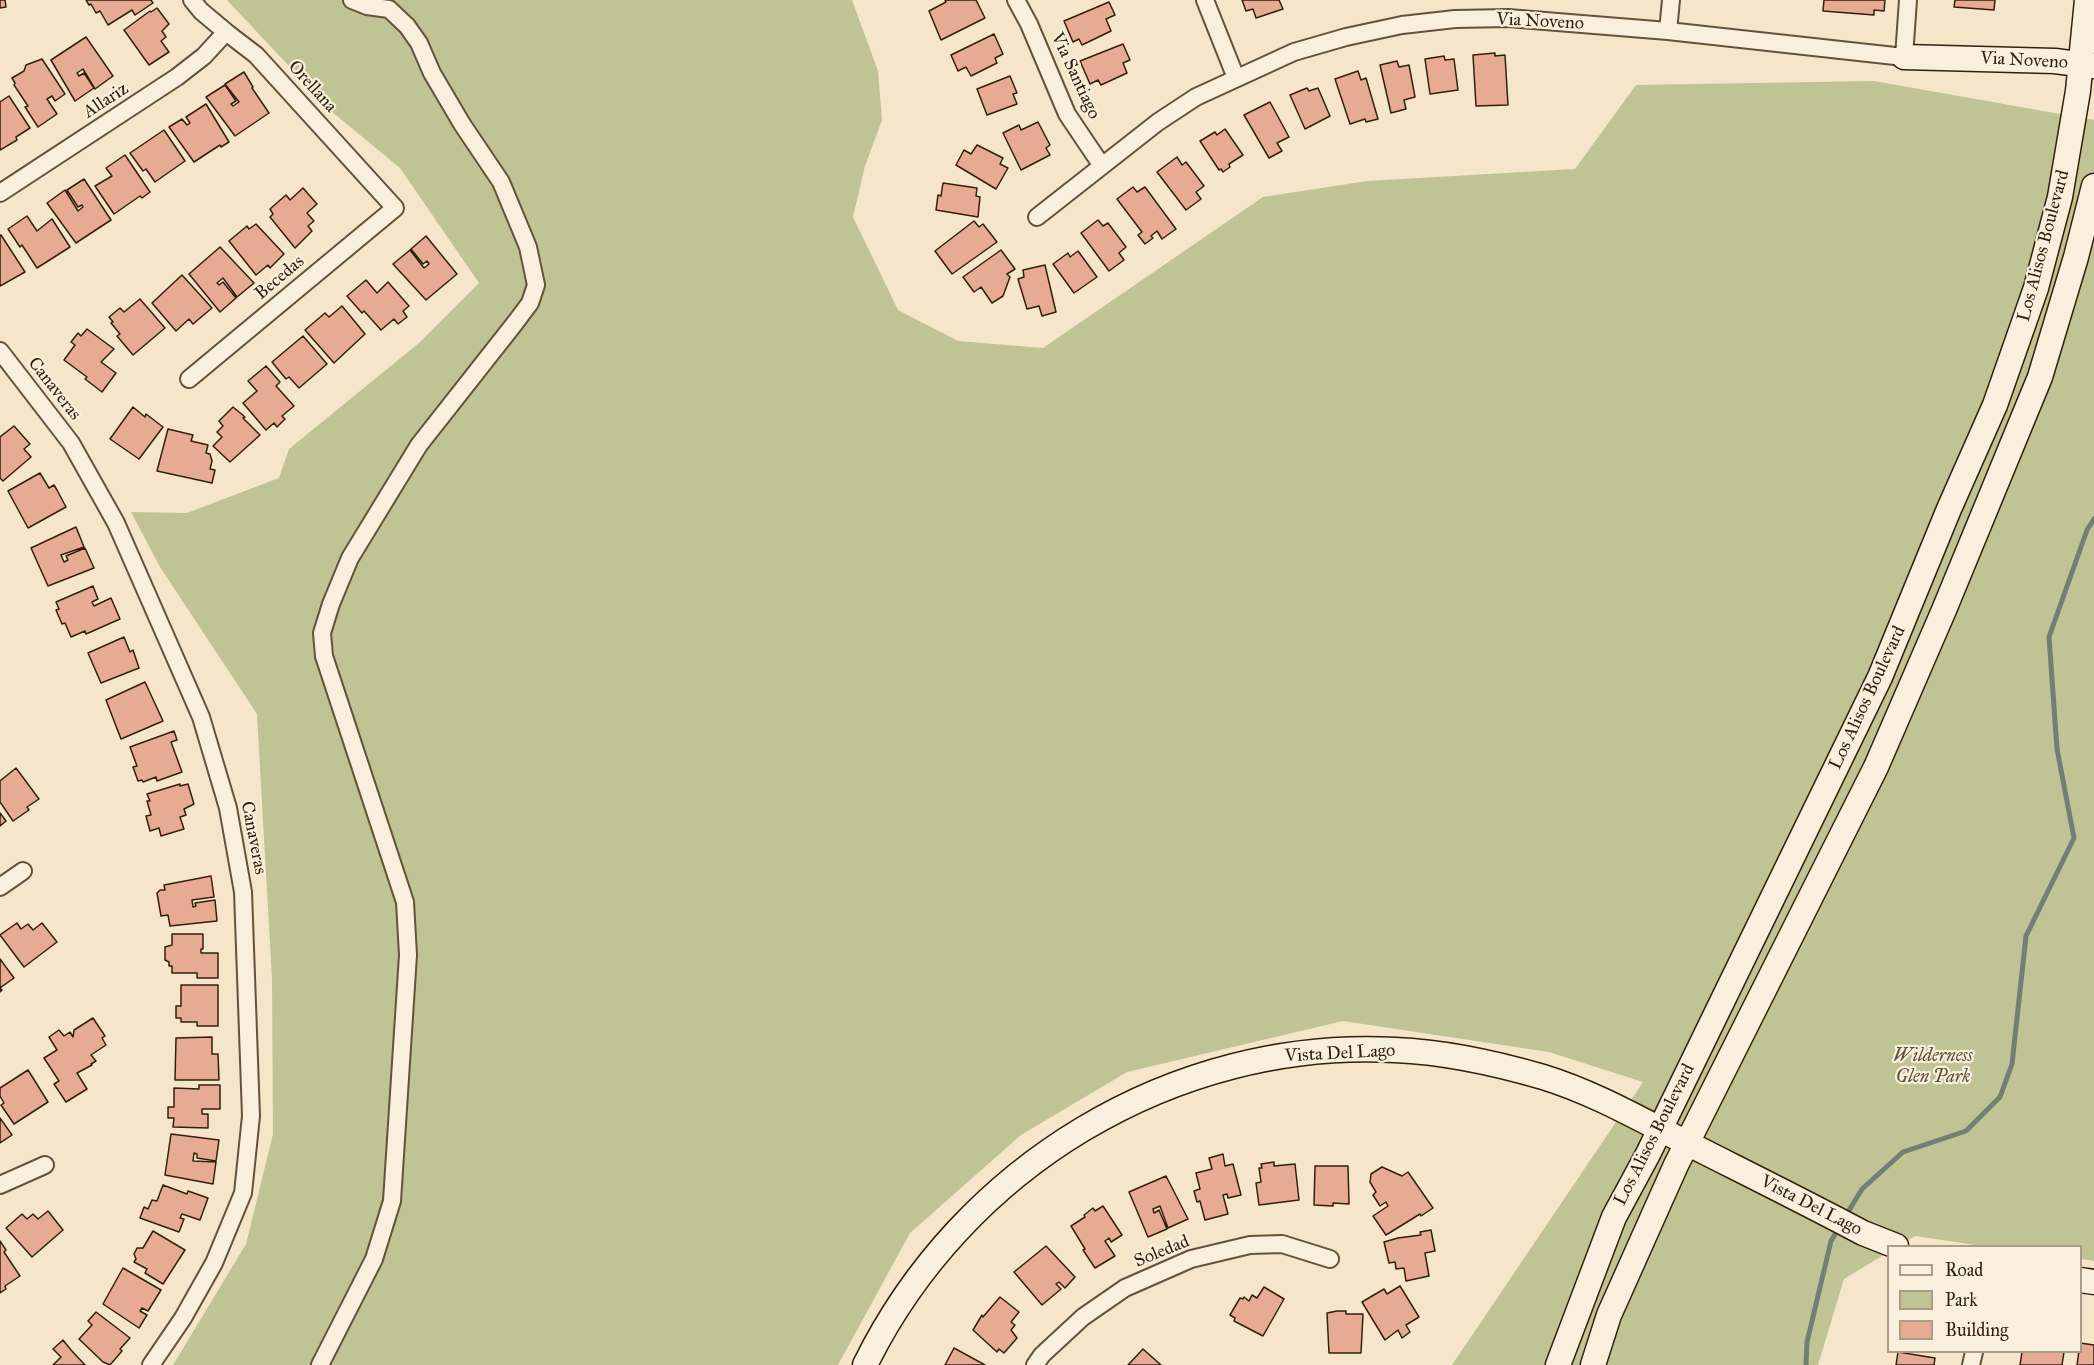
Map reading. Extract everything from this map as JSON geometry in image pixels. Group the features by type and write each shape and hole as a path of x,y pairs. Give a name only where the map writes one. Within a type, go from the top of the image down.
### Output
{"main road":[{"name":"Los Alisos Boulevard","path":"1558,1365 1614,1217 1648,1154 1880,677 1949,509 1995,405 2036,288 2057,208 2078,91 2087,65 2087,0"},
{"name":"Via Noveno","path":"1904,57 2055,61 2087,65"},
{"name":"Los Alisos Boulevard","path":"1593,1365 1609,1315 1676,1165 1876,767 1944,610 2040,377 2076,257 2094,186"},
{"name":"Vista Del Lago","path":"865,1365 897,1307 956,1231 1016,1174 1061,1141 1096,1120 1155,1092 1208,1072 1254,1060 1306,1053 1394,1049 1439,1053 1479,1060 1548,1078 1638,1117 1863,1233 1893,1245"}],"street":[{"name":"Orellana","path":"192,0 201,11 256,54 396,208"},
{"path":"320,1365 374,1259 392,1201 408,955 405,902 324,656 322,633 350,558 419,445 530,303 536,285 528,247 501,182 462,124 432,73 419,43 407,26 389,9 367,6 352,0"},
{"name":"Via Santiago","path":"1016,0 1029,24 1067,114 1102,166"},
{"path":"1205,0 1236,78"},
{"path":"1668,31 1671,0"},
{"path":"1904,57 1908,0"},
{"name":"Via Noveno","path":"1037,217 1102,166 1196,98 1294,51 1346,36 1402,25 1455,19 1508,18 1668,31 1904,57"},
{"name":"Allariz","path":"0,194 177,78 204,56 226,32"},
{"name":"Becedas","path":"189,379 396,208"},
{"name":"Canaveras","path":"0,351 72,443 116,523 201,717 228,808 243,892 251,1116 243,1193 214,1263 183,1318 152,1365"},
{"path":"0,887 23,871"},
{"path":"0,1185 45,1165"},
{"name":"Soledad","path":"1043,1362 1083,1317 1125,1288 1191,1259 1250,1245 1282,1244 1330,1259"}],"green space":[{"name":"Wilderness Glen Park","path":"227,0 852,0 878,71 882,120 865,166 853,217 898,310 958,341 1043,348 1263,197 1367,181 1575,169 1636,85 1874,81 2094,120 2094,1261 2082,1259 2082,1245 1975,1245 1915,1236 1900,1245 1887,1245 1887,1253 1844,1279 1818,1365 1452,1365 1643,1082 1549,1052 1343,1021 1127,1072 1021,1135 910,1233 838,1365 173,1365 246,1244 273,1134 272,979 257,714 160,567 131,512 187,513 279,478 289,449 419,343 479,283 400,168 331,111"}],"building":[{"path":"0,0 5,0 6,7 0,8"},
{"path":"86,0 151,0 153,3 135,15 132,10 108,25 100,11 96,13"},
{"path":"945,0 976,0 985,18 941,40 929,11 946,2"},
{"path":"1242,0 1279,0 1283,9 1256,18 1253,9 1246,11"},
{"path":"1824,0 1885,0 1884,11 1874,10 1874,15 1823,11"},
{"path":"1955,0 1995,0 1994,10 1954,7"},
{"path":"1109,2 1115,15 1106,19 1111,31 1082,45 1079,39 1073,42 1064,21"},
{"path":"157,8 169,24 162,31 166,37 161,41 169,52 149,65 124,30"},
{"path":"994,34 1003,54 995,58 997,63 971,76 966,67 958,71 951,55"},
{"path":"86,37 113,76 95,89 83,69 77,73 79,76 84,73 94,88 75,101 51,60"},
{"path":"1123,44 1130,60 1123,63 1127,73 1101,85 1098,80 1090,84 1080,61"},
{"path":"1495,53 1495,56 1505,55 1508,105 1476,106 1473,55"},
{"path":"1444,56 1445,60 1454,59 1458,90 1430,94 1425,59"},
{"path":"42,59 65,94 55,101 52,96 47,99 57,114 38,127 25,107 28,106 12,78 24,71 26,65"},
{"path":"1397,61 1399,67 1409,65 1415,97 1404,100 1406,109 1391,113 1380,65"},
{"path":"1358,71 1361,80 1366,78 1378,119 1366,122 1365,119 1350,124 1335,79"},
{"path":"244,72 269,113 235,136 206,97 225,85 236,101 231,104 233,106 239,102 225,84"},
{"path":"1010,76 1017,93 1013,94 1017,104 987,115 977,89"},
{"path":"1307,88 1309,91 1318,88 1330,116 1305,129 1290,95"},
{"path":"9,96 30,128 16,137 17,140 0,150 0,102"},
{"path":"1270,102 1289,137 1277,143 1282,151 1269,158 1244,115"},
{"path":"206,104 229,142 221,147 220,145 194,162 169,127 182,119 187,125 190,123 186,117"},
{"path":"1038,122 1050,145 1046,148 1050,155 1021,170 1003,133 1019,125 1021,130"},
{"path":"1225,129 1243,155 1229,164 1230,167 1223,172 1219,170 1200,141 1215,132 1217,135"},
{"path":"164,130 185,161 155,182 146,169 143,171 130,153"},
{"path":"977,145 1003,158 1000,164 1008,168 996,189 956,165 964,150 971,154"},
{"path":"125,155 150,192 142,198 140,196 114,214 95,186 112,176 106,168"},
{"path":"1177,157 1182,165 1186,162 1204,186 1196,192 1201,199 1186,210 1157,172"},
{"path":"84,179 111,220 76,243 47,203 65,190 78,211 83,207 82,205 78,207 67,190"},
{"path":"943,183 977,188 976,196 980,197 978,217 936,210 938,195 941,196"},
{"path":"1133,187 1137,192 1145,187 1176,229 1162,239 1157,231 1151,236 1153,238 1145,244 1138,235 1142,232 1117,199"},
{"path":"303,188 317,204 307,213 314,221 308,226 312,231 295,248 270,217 273,214 270,209 286,195 290,200"},
{"path":"27,216 37,231 52,219 70,247 37,268 8,229"},
{"path":"1098,220 1103,226 1108,223 1126,247 1119,253 1124,260 1109,271 1081,233"},
{"path":"974,221 979,227 983,224 997,242 952,274 935,251"},
{"path":"256,224 284,254 270,268 268,265 256,275 229,241 247,226 249,229"},
{"path":"0,235 25,272 0,286"},
{"path":"426,236 457,274 426,300 393,264 410,250 424,268 429,264 427,261 423,264 411,249"},
{"path":"220,247 254,283 237,297 223,278 217,283 219,285 223,282 236,298 220,312 189,274"},
{"path":"1001,250 1015,269 1007,274 1010,277 1003,296 992,303 981,287 974,292 963,277"},
{"path":"1078,251 1097,277 1074,293 1053,264 1068,253 1070,257"},
{"path":"1045,265 1056,312 1042,316 1039,306 1027,309 1018,279 1024,277 1023,270"},
{"path":"182,275 212,308 193,324 189,319 176,331 152,303"},
{"path":"366,280 377,293 388,282 409,306 403,311 407,317 398,324 394,319 381,330 364,311 362,313 347,296"},
{"path":"140,299 165,328 133,355 117,336 120,334 109,317 120,308 124,312"},
{"path":"342,306 365,334 334,363 305,330 325,313 329,317"},
{"path":"87,329 114,349 101,362 116,373 102,392 85,379 87,377 64,360 75,345 71,342 78,333 81,336"},
{"path":"303,336 327,364 299,388 289,377 286,379 272,362"},
{"path":"266,366 280,382 276,386 294,406 282,416 285,419 277,427 274,423 266,430 243,403 257,391 248,381"},
{"path":"133,407 163,427 139,459 110,439"},
{"path":"233,407 260,435 230,462 213,446 222,437 217,432 223,426 219,421"},
{"path":"14,426 30,444 24,449 31,457 3,481 0,478 0,437"},
{"path":"168,429 193,435 191,441 208,445 206,453 210,454 212,461 210,469 215,470 212,483 157,471"},
{"path":"40,473 49,488 54,485 66,507 28,528 8,491"},
{"path":"76,527 84,547 61,555 64,562 68,560 66,556 85,548 94,568 48,586 31,548"},
{"path":"93,586 98,599 92,602 94,606 111,598 120,619 86,634 85,631 71,637 56,610 59,609 56,602"},
{"path":"124,637 130,652 133,650 139,668 101,683 88,653"},
{"path":"145,682 163,721 121,739 106,700"},
{"path":"174,731 177,740 171,742 182,772 157,781 156,777 143,782 138,781 133,767 137,766 130,747"},
{"path":"16,768 39,799 27,807 29,810 13,821 0,802 0,781"},
{"path":"180,784 180,786 188,784 194,804 184,809 186,815 180,817 184,829 161,836 159,828 150,831 146,816 151,815 147,794"},
{"path":"0,813 6,821 0,826"},
{"path":"211,876 214,897 192,900 193,907 196,906 195,903 215,900 217,921 170,926 168,915 161,916 157,893 165,890 164,885"},
{"path":"17,923 21,929 28,924 33,930 42,923 57,942 24,967 0,935"},
{"path":"172,934 203,934 201,953 218,953 218,978 197,978 197,973 172,973 172,966 169,966 169,962 165,960 165,947 172,945"},
{"path":"0,959 14,978 0,988"},
{"path":"181,985 218,985 218,1026 197,1026 197,1022 181,1022 181,1018 176,1018 176,1006 181,1006"},
{"path":"93,1018 105,1036 102,1038 106,1045 91,1055 96,1061 92,1065 77,1073 87,1089 66,1102 54,1084 59,1081 44,1058 57,1050 49,1037 59,1030 64,1036 70,1032 73,1037 74,1030"},
{"path":"212,1037 212,1054 218,1054 219,1080 175,1080 176,1038"},
{"path":"28,1070 48,1102 14,1124 1,1105 4,1103 0,1096 0,1088"},
{"path":"199,1085 220,1085 220,1109 202,1109 202,1114 208,1114 208,1128 173,1127 174,1118 168,1118 168,1107 174,1107 174,1088 199,1089"},
{"path":"0,1118 12,1135 0,1143"},
{"path":"171,1134 219,1140 216,1161 197,1158 197,1154 194,1153 193,1161 216,1162 213,1184 165,1175"},
{"path":"1223,1154 1225,1166 1233,1164 1241,1195 1228,1198 1227,1194 1223,1195 1228,1214 1205,1220 1200,1201 1197,1202 1194,1191 1200,1189 1196,1173 1212,1169 1209,1158"},
{"path":"1274,1162 1274,1166 1295,1164 1299,1200 1259,1205 1256,1183 1261,1182 1259,1168 1262,1168 1261,1164"},
{"path":"1315,1166 1348,1166 1349,1204 1314,1205"},
{"path":"1382,1167 1402,1176 1408,1172 1433,1208 1386,1235 1373,1216 1388,1206 1386,1202 1380,1206 1373,1195 1376,1192 1370,1182 1371,1174"},
{"path":"1166,1176 1188,1219 1168,1228 1160,1206 1153,1209 1154,1213 1159,1210 1167,1229 1148,1237 1129,1192"},
{"path":"163,1185 187,1194 188,1191 208,1198 200,1220 182,1214 180,1218 184,1219 179,1232 140,1218 144,1207 148,1209 152,1200 157,1201"},
{"path":"1103,1206 1122,1235 1111,1242 1109,1238 1105,1241 1115,1256 1095,1268 1071,1226 1085,1217 1084,1215 1093,1208 1095,1211"},
{"path":"48,1211 63,1230 32,1257 6,1228 22,1214 27,1219 33,1214 38,1219"},
{"path":"1431,1230 1435,1251 1425,1253 1429,1276 1406,1281 1404,1268 1396,1269 1395,1262 1389,1263 1384,1242 1421,1235 1420,1232"},
{"path":"153,1231 185,1250 163,1284 145,1273 147,1269 134,1262 137,1248 143,1248"},
{"path":"0,1241 6,1250 4,1252 20,1276 5,1286 6,1289 0,1293"},
{"path":"1046,1246 1075,1277 1065,1288 1059,1282 1056,1284 1061,1289 1042,1305 1014,1272"},
{"path":"123,1268 161,1290 148,1311 142,1308 140,1311 147,1315 139,1328 103,1304"},
{"path":"1400,1286 1419,1317 1406,1325 1410,1332 1402,1338 1398,1330 1385,1340 1362,1302 1384,1289 1387,1294"},
{"path":"1264,1287 1284,1299 1263,1336 1234,1321 1235,1318 1230,1315 1240,1298 1244,1297 1249,1301 1252,1295 1257,1298"},
{"path":"1000,1297 1019,1312 1011,1322 1015,1325 1011,1330 1017,1338 1004,1353 999,1349 997,1352 973,1330 982,1315 983,1317"},
{"path":"1346,1311 1346,1314 1363,1314 1361,1353 1329,1353 1327,1313"},
{"path":"96,1312 130,1338 110,1365 103,1362 79,1339 92,1325 88,1321"},
{"path":"63,1340 85,1365 53,1365 61,1357 53,1349"},
{"path":"2082,1343 2094,1345 2094,1365 2077,1365 2079,1353 2082,1353"},
{"path":"954,1348 985,1365 945,1365"},
{"path":"1143,1349 1161,1365 1128,1365"},
{"path":"1898,1353 1935,1358 1934,1365 1896,1365"},
{"path":"2022,1353 2064,1353 2062,1365 2020,1365"}],"waterway":[{"path":"1845,1217 1862,1189 1903,1152 1966,1131 2000,1097 2012,1064 2026,936 2074,838 2057,749 2049,637 2087,530 2094,519"},
{"path":"1806,1365 1807,1342 1831,1241 1839,1228"}]}
